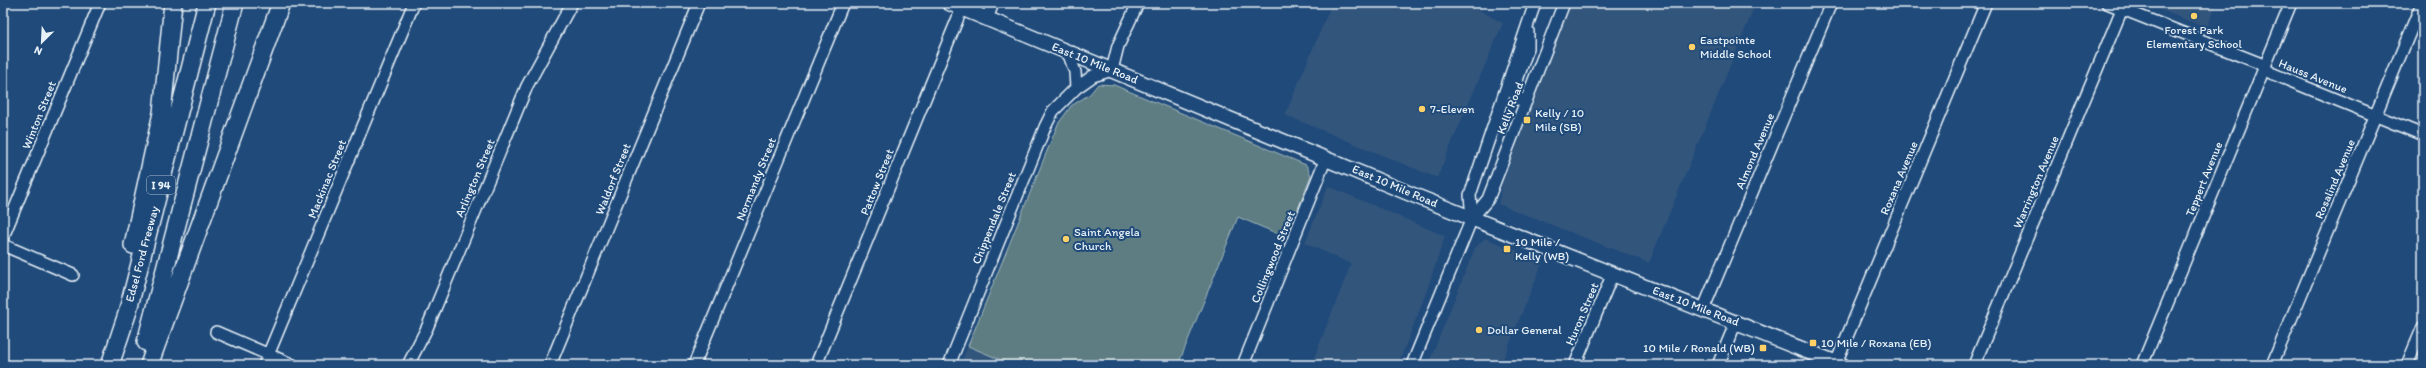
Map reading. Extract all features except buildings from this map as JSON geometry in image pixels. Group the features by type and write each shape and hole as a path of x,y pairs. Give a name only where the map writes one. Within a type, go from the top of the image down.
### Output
{"highway":[{"path":"101,365 121,298 158,136 165,90 173,3"},
{"name":"Edsel Ford Freeway","path":"110,365 127,314 207,3"},
{"name":"I 94","path":"139,365 170,257 235,3"},
{"path":"149,365 281,3"}],"main road":[{"name":"East 10 Mile Road","path":"956,6 1472,218 1839,364"}],"street":[{"name":"Winton Street","path":"3,236 100,3"},
{"name":"Mackinac Street","path":"266,360 414,3"},
{"name":"Arlington Street","path":"408,365 427,328 527,86 572,3"},
{"name":"Waldorf Street","path":"550,365 699,3"},
{"name":"Normandy Street","path":"694,365 843,3"},
{"path":"987,19 993,3"},
{"path":"1112,70 1118,46 1138,3"},
{"name":"Kelly Road","path":"1472,218 1470,195 1534,3"},
{"name":"Kelly Road","path":"1412,365 1472,218 1488,199 1564,3"},
{"name":"Almond Avenue","path":"1703,310 1831,3"},
{"name":"Roxana Avenue","path":"1839,364 1986,3"},
{"name":"Hauss Avenue","path":"2106,3 2259,63 2271,73 2423,135"},
{"name":"Teppert Avenue","path":"2142,365 2291,3"},
{"name":"Rosalind Avenue","path":"2272,365 2422,3"},
{"name":"Pattow Street","path":"816,365 956,6"},
{"name":"Warrington Avenue","path":"1974,365 2122,9"},
{"path":"1527,100 1517,99 1513,92 1528,48 1528,20"},
{"path":"1068,52 1075,72 1076,88"},
{"name":"Chippendale Street","path":"949,365 1044,127 1053,111 1076,88 1093,76 1112,70"},
{"name":"Collingwood Street","path":"1243,365 1326,158"},
{"path":"3,245 73,276"},
{"name":"Huron Street","path":"1575,365 1613,274"},
{"path":"1718,365 1736,322"},
{"path":"2407,365 2423,327"},
{"path":"216,332 266,360 293,365"}],"shaded area":[{"path":"1332,3 1466,3 1503,23 1437,178 1285,115"},
{"path":"1571,3 1756,3 1649,263 1498,204 1502,184"},
{"name":"Forest Park Elementary School","path":"2143,3 2217,3 2207,28"},
{"path":"1328,186 1445,236 1426,293 1398,365 1311,365 1351,264 1305,243"},
{"path":"1485,238 1543,261 1501,365 1428,365 1475,248"},
{"path":"968,346 1013,365 960,365"}],"green space":[{"path":"1098,84 1114,85 1306,165 1311,175 1289,232 1286,231 1283,236 1238,217 1178,365 1013,365 968,346 1058,124 1071,106 1090,94"}],"place":[{"name":"Forest Park Elementary School","path":"2194,16"},
{"name":"Eastpointe Middle School","path":"1692,47"},
{"name":"7-Eleven","path":"1422,109"},
{"name":"Kelly / 10 Mile (SB)","path":"1527,120"},
{"name":"Saint Angela Church","path":"1066,239"},
{"name":"10 Mile / Kelly (WB)","path":"1507,249"},
{"name":"Dollar General","path":"1479,330"},
{"name":"10 Mile / Roxana (EB)","path":"1813,343"},
{"name":"10 Mile / Ronald (WB)","path":"1763,348"}]}
